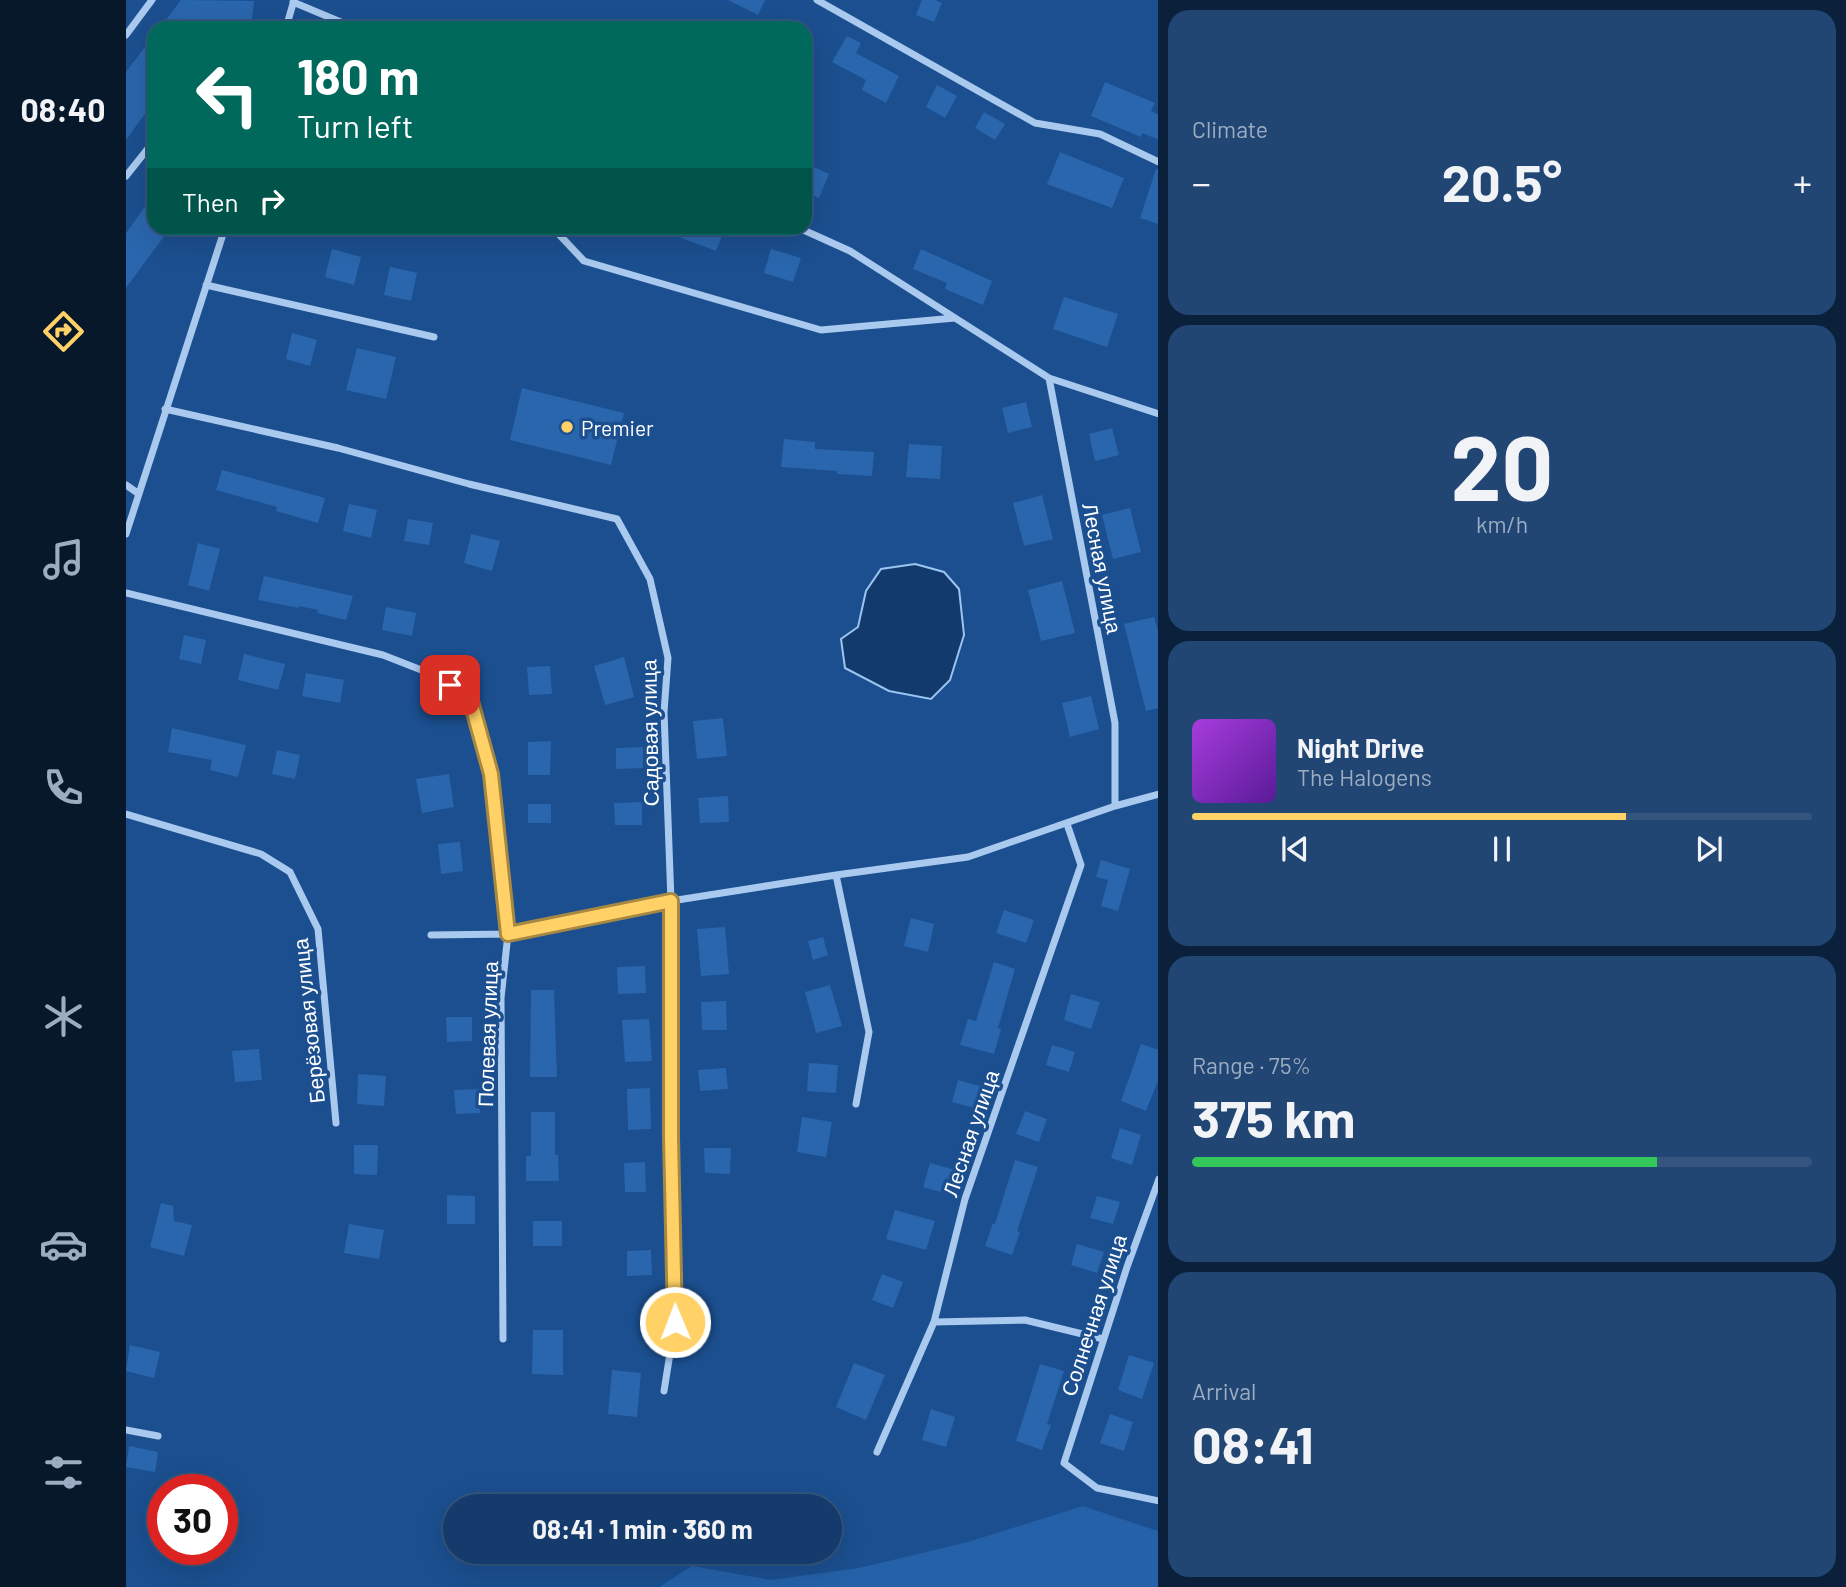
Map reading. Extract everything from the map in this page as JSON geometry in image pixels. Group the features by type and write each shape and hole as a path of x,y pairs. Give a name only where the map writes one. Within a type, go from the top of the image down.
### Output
{"street":[{"path":"126,35 152,0"},
{"path":"817,0 1035,123 1100,134 1158,162"},
{"path":"288,21 294,1 339,21"},
{"path":"126,176 147,150"},
{"path":"812,234 850,251 1049,378 1158,414"},
{"path":"126,534 223,235"},
{"path":"560,235 584,261 821,330 955,318"},
{"path":"206,285 434,337"},
{"name":"Лесная улица","path":"1049,378 1115,723 1115,806"},
{"name":"Садовая улица","path":"165,409 338,448 469,484 617,519 650,579 668,659 664,712 671,901 671,1137 675,1322 664,1391"},
{"path":"126,485 139,494"},
{"name":"Полевая улица","path":"126,593 383,655 429,673 470,698 491,774 508,934 501,998 503,1339"},
{"path":"431,935 508,934 671,901 968,857 1115,806 1158,794"},
{"name":"Берёзовая улица","path":"126,814 261,854 290,872 318,929 336,1123"},
{"name":"Лесная улица","path":"877,1452 934,1322 965,1199 1081,865 1067,824"},
{"path":"836,875 869,1032 856,1104"},
{"name":"Солнечная улица","path":"1158,1179 1064,1463 1097,1488 1158,1501"},
{"path":"934,1322 1025,1320 1103,1339"},
{"path":"126,1430 158,1436"}],"shaded area":[{"path":"915,564 944,572 959,589 964,635 950,680 931,699 889,691 845,668 841,639 858,627 866,591 881,569"},
{"path":"1083,1506 1158,1531 1158,1587 659,1587 692,1566 771,1580 859,1568 968,1542"}],"building":[{"path":"181,0 254,1 252,21 165,21"},
{"path":"728,0 765,0 758,15"},
{"path":"922,0 942,3 934,22 916,15"},
{"path":"847,36 861,43 856,53 899,76 886,103 862,90 866,80 832,62"},
{"path":"147,44 147,111 126,140 126,72"},
{"path":"1105,82 1155,103 1151,111 1158,114 1158,140 1142,133 1141,137 1091,116"},
{"path":"937,85 957,96 945,118 926,107"},
{"path":"984,112 1005,124 995,140 975,128"},
{"path":"1060,152 1124,178 1112,208 1047,184"},
{"path":"812,166 829,174 819,198 812,195"},
{"path":"1156,169 1158,169 1158,224 1140,218"},
{"path":"147,204 147,235 165,235 126,288 126,233"},
{"path":"674,235 722,235 716,251"},
{"path":"332,249 361,257 354,285 325,277"},
{"path":"771,249 801,258 793,282 764,273"},
{"path":"921,249 992,281 983,305 945,289 947,283 913,269"},
{"path":"390,267 417,273 411,301 384,295"},
{"path":"1064,297 1118,314 1107,347 1053,329"},
{"path":"292,333 317,340 310,366 286,359"},
{"path":"357,348 396,357 386,399 346,390"},
{"name":"Premier","path":"522,388 624,413 611,465 510,440"},
{"path":"1026,402 1032,427 1008,433 1002,408"},
{"path":"1112,428 1119,455 1095,461 1089,434"},
{"path":"784,439 815,442 815,449 874,452 872,476 781,467"},
{"path":"909,444 942,446 940,479 906,477"},
{"path":"222,470 325,498 318,523 276,511 277,507 216,490"},
{"path":"1042,495 1053,539 1024,546 1013,503"},
{"path":"349,504 377,510 371,538 343,531"},
{"path":"1130,508 1141,552 1113,559 1102,515"},
{"path":"408,519 433,523 429,545 404,541"},
{"path":"471,534 500,541 492,571 464,563"},
{"path":"198,543 220,549 209,591 188,585"},
{"path":"264,576 353,596 346,620 317,613 318,610 258,600"},
{"path":"1062,581 1075,633 1041,641 1028,590"},
{"path":"386,607 416,613 412,636 382,630"},
{"path":"1154,617 1158,631 1158,708 1146,711 1124,624"},
{"path":"184,635 206,640 201,664 179,659"},
{"path":"244,654 285,664 278,690 238,680"},
{"path":"624,657 634,697 605,705 594,666"},
{"path":"550,666 552,694 529,695 527,667"},
{"path":"306,673 344,680 340,703 302,696"},
{"path":"1091,696 1099,729 1070,737 1062,703"},
{"path":"723,718 727,756 697,759 693,721"},
{"path":"172,728 246,745 238,777 210,770 212,760 168,752"},
{"path":"551,741 550,775 528,775 528,742"},
{"path":"643,747 643,768 616,769 616,748"},
{"path":"277,750 300,755 295,779 272,774"},
{"path":"449,774 454,807 422,813 416,779"},
{"path":"728,796 729,822 700,823 698,798"},
{"path":"642,802 642,825 615,825 614,803"},
{"path":"528,804 551,804 551,823 528,823"},
{"path":"460,842 463,871 441,874 438,844"},
{"path":"1101,860 1130,869 1118,911 1101,906 1108,880 1096,877"},
{"path":"1004,910 1034,920 1026,943 996,933"},
{"path":"911,918 934,924 928,952 904,946"},
{"path":"725,927 729,974 701,976 697,929"},
{"path":"823,937 828,955 813,960 808,941"},
{"path":"994,962 1015,969 998,1028 1001,1029 994,1054 960,1045 968,1019 976,1021"},
{"path":"645,966 646,993 618,994 617,967"},
{"path":"830,985 842,1026 816,1033 805,992"},
{"path":"531,990 554,990 557,1077 530,1077"},
{"path":"1071,994 1100,1002 1091,1029 1064,1020"},
{"path":"726,1001 727,1030 702,1030 701,1002"},
{"path":"446,1017 472,1017 472,1041 447,1042"},
{"path":"649,1019 652,1061 625,1062 622,1020"},
{"path":"1141,1044 1158,1050 1158,1081 1146,1111 1121,1101"},
{"path":"1052,1045 1075,1052 1069,1072 1046,1065"},
{"path":"259,1049 262,1080 235,1082 232,1051"},
{"path":"809,1063 838,1065 836,1093 807,1091"},
{"path":"726,1068 728,1089 700,1091 698,1070"},
{"path":"358,1074 386,1076 384,1106 357,1104"},
{"path":"958,1080 980,1086 975,1108 952,1102"},
{"path":"650,1088 651,1129 628,1130 627,1089"},
{"path":"479,1089 480,1113 456,1114 454,1090"},
{"path":"1025,1111 1047,1119 1039,1142 1016,1134"},
{"path":"531,1112 555,1112 555,1155 558,1155 559,1181 526,1181 526,1156 531,1156"},
{"path":"802,1117 832,1122 826,1157 797,1152"},
{"path":"1120,1128 1141,1135 1132,1165 1111,1158"},
{"path":"354,1145 378,1145 377,1175 354,1174"},
{"path":"704,1148 731,1148 730,1174 705,1173"},
{"path":"1015,1160 1038,1167 1012,1255 985,1246 993,1223 995,1224"},
{"path":"645,1162 646,1192 625,1192 624,1163"},
{"path":"930,1163 955,1170 947,1194 923,1187"},
{"path":"447,1195 475,1196 475,1224 447,1224"},
{"path":"1097,1196 1120,1202 1113,1224 1090,1218"},
{"path":"161,1203 173,1206 174,1221 192,1225 184,1256 150,1247"},
{"path":"895,1210 935,1221 926,1250 886,1239"},
{"path":"533,1221 562,1221 562,1246 533,1246"},
{"path":"349,1224 384,1230 379,1259 344,1253"},
{"path":"1077,1244 1104,1252 1097,1273 1071,1265"},
{"path":"651,1250 652,1275 627,1276 627,1251"},
{"path":"882,1274 903,1282 893,1308 872,1300"},
{"path":"533,1330 563,1330 563,1375 532,1374"},
{"path":"130,1345 160,1352 154,1378 126,1371"},
{"path":"1129,1355 1154,1363 1142,1399 1118,1390"},
{"path":"854,1363 885,1375 866,1420 836,1407"},
{"path":"1040,1364 1064,1371 1047,1424 1051,1425 1042,1450 1016,1441"},
{"path":"612,1370 641,1373 637,1417 608,1414"},
{"path":"931,1409 955,1417 946,1447 922,1440"},
{"path":"1110,1414 1133,1422 1124,1451 1100,1443"},
{"path":"129,1446 158,1452 155,1472 126,1467"}],"place":[{"name":"Premier","path":"567,427"}],"route":[{"path":"450,685 470,698 491,774 508,934 671,901 671,1137 675,1322"}]}
